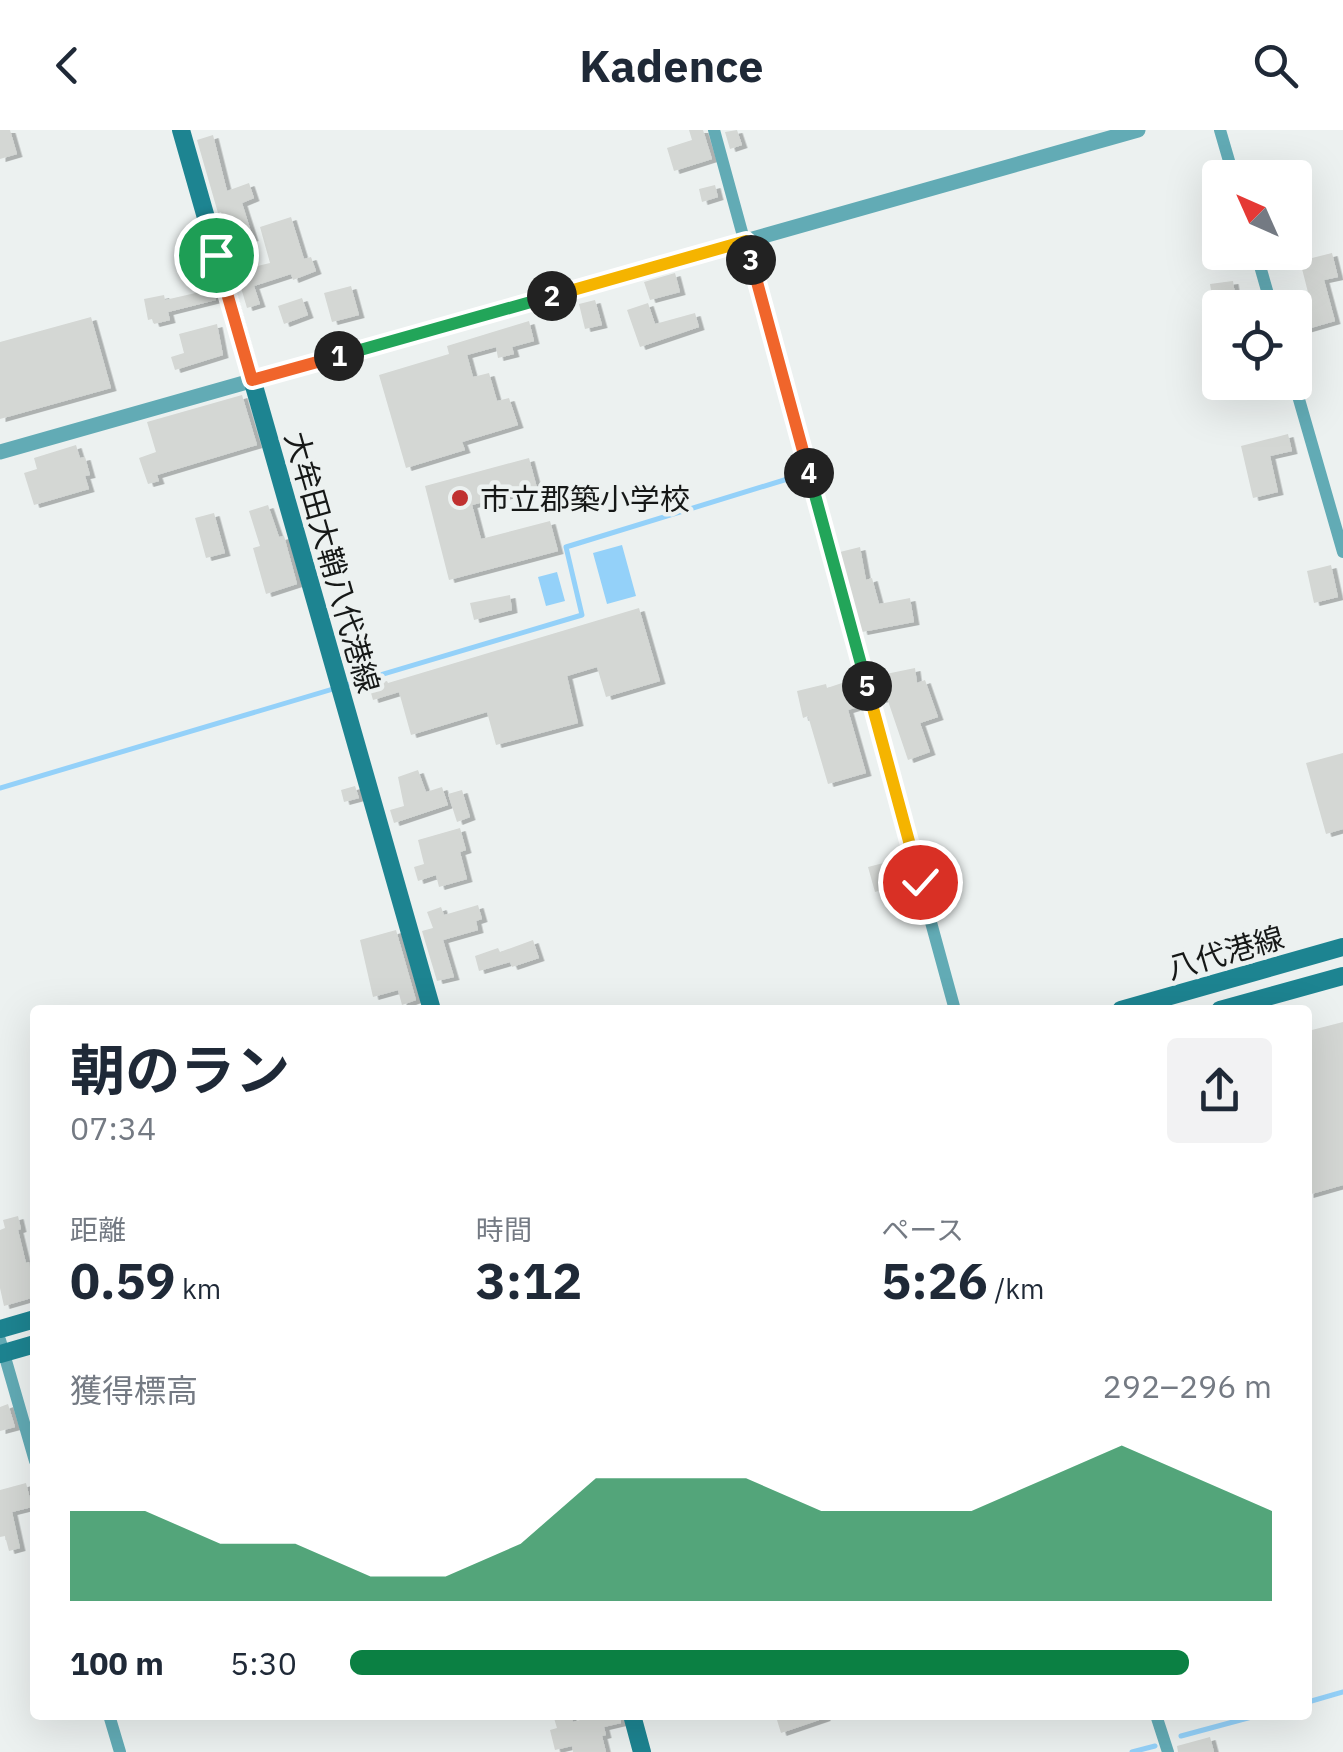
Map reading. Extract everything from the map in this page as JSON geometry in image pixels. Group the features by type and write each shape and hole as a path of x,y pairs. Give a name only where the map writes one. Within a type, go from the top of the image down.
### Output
{"main road":[{"name":"大牟田大鞘八代港線","path":"181,130 431,1005"},
{"name":"八代港線","path":"1139,1005 1343,947"},
{"name":"八代港線","path":"1238,1005 1343,976"},
{"path":"0,1329 30,1320"},
{"path":"1,1349 30,1345"},
{"path":"633,1720 642,1752"}],"street":[{"path":"714,130 954,1005"},
{"path":"0,452 1138,130"},
{"path":"1220,130 1229,160"},
{"path":"1299,400 1343,552"},
{"path":"1,1349 30,1445"},
{"path":"110,1720 120,1752"},
{"path":"1158,1720 1168,1752"}],"water":[{"path":"622,545 636,596 607,604 593,553"},
{"path":"557,572 565,601 546,606 538,577"}],"building":[{"path":"0,130 10,130 17,154 0,159"},
{"path":"689,130 703,130 712,159 674,171 667,148 692,140"},
{"path":"737,130 742,145 730,149 725,132"},
{"path":"213,135 227,191 249,183 254,198 242,203 253,238 231,245 197,140"},
{"path":"715,185 718,197 702,202 699,189"},
{"path":"291,217 304,259 311,257 316,271 293,280 291,274 254,286 260,304 247,308 236,271 270,263 260,227"},
{"path":"1332,253 1338,277 1324,280 1335,321 1312,328 1312,290 1307,290 1302,270 1312,270 1312,258"},
{"path":"675,273 680,292 650,300 644,282"},
{"path":"1233,281 1234,290 1211,290 1210,284"},
{"path":"351,286 359,315 332,322 324,293"},
{"path":"213,289 216,300 168,312 170,320 154,324 152,319 148,320 144,299 164,295 165,300"},
{"path":"302,298 308,315 284,324 278,306"},
{"path":"595,300 602,325 585,329 579,304"},
{"path":"648,303 655,324 695,313 699,327 640,347 627,310"},
{"path":"91,317 111,388 0,419 0,342"},
{"path":"529,321 534,341 512,347 514,354 498,358 496,347 467,355 473,377 489,373 497,401 509,398 518,425 462,442 465,450 406,468 379,375 449,354 447,346"},
{"path":"217,324 223,355 175,370 171,357 184,353 179,334"},
{"path":"242,395 257,445 157,475 159,481 148,484 139,458 156,452 147,422"},
{"path":"1288,434 1292,451 1270,456 1278,492 1253,498 1241,446"},
{"path":"76,445 80,458 85,457 89,489 34,505 24,473 37,469 34,458"},
{"path":"529,458 537,488 472,505 481,539 550,521 558,551 449,580 425,486"},
{"path":"268,505 279,537 284,536 297,584 266,594 253,548 260,546 249,511"},
{"path":"214,513 225,553 206,558 195,518"},
{"path":"860,547 866,580 872,578 879,604 910,598 914,622 862,632 840,552"},
{"path":"1331,565 1338,597 1314,603 1307,571"},
{"path":"510,595 512,610 474,620 470,603"},
{"path":"639,608 660,681 606,697 597,667 567,676 578,723 496,745 487,712 411,735 399,692 373,700 369,686"},
{"path":"915,668 917,683 925,680 938,717 920,723 930,752 908,760 887,698 880,700 875,682 887,679 886,674"},
{"path":"854,679 861,706 848,710 866,773 828,784 797,691 826,684 827,688"},
{"path":"1343,753 1343,829 1326,834 1306,763"},
{"path":"418,770 426,792 442,787 448,805 394,823 390,810 404,806 398,777"},
{"path":"355,786 359,798 344,802 341,790"},
{"path":"462,790 470,817 457,822 448,794"},
{"path":"460,828 466,850 460,852 467,879 439,887 436,875 418,881 414,867 424,864 418,840"},
{"path":"903,858 910,882 875,892 868,867"},
{"path":"478,905 482,919 476,921 478,930 443,940 454,977 437,981 422,931 433,928 427,912 441,907 444,915"},
{"path":"396,930 416,1000 402,1005 398,990 373,997 360,940"},
{"path":"533,940 539,958 512,967 510,962 479,971 475,956"},
{"path":"1343,1022 1343,1185 1312,1194 1312,1030"},
{"path":"18,1216 18,1230 30,1268 30,1298 4,1306 0,1288 3,1220"},
{"path":"8,1404 15,1427 0,1431 0,1407"},
{"path":"26,1483 30,1499 30,1508 12,1512 20,1548 9,1551 5,1536 0,1537 0,1490"},
{"path":"555,1720 621,1723 604,1727 606,1752 573,1752 572,1746 555,1750 550,1730 557,1728"},
{"path":"777,1720 819,1720 781,1733"},
{"path":"1210,1737 1214,1752 1178,1752 1177,1746"}],"waterway":[{"path":"0,788 582,615 566,547 794,477"},
{"path":"1312,1701 1343,1692"},
{"path":"1181,1736 1240,1720"},
{"path":"1132,1752 1155,1746"}],"place":[{"name":"市立郡築小学校","path":"460,498"}],"route":[{"path":"216,255 252,380 746,241 920,882"}]}
